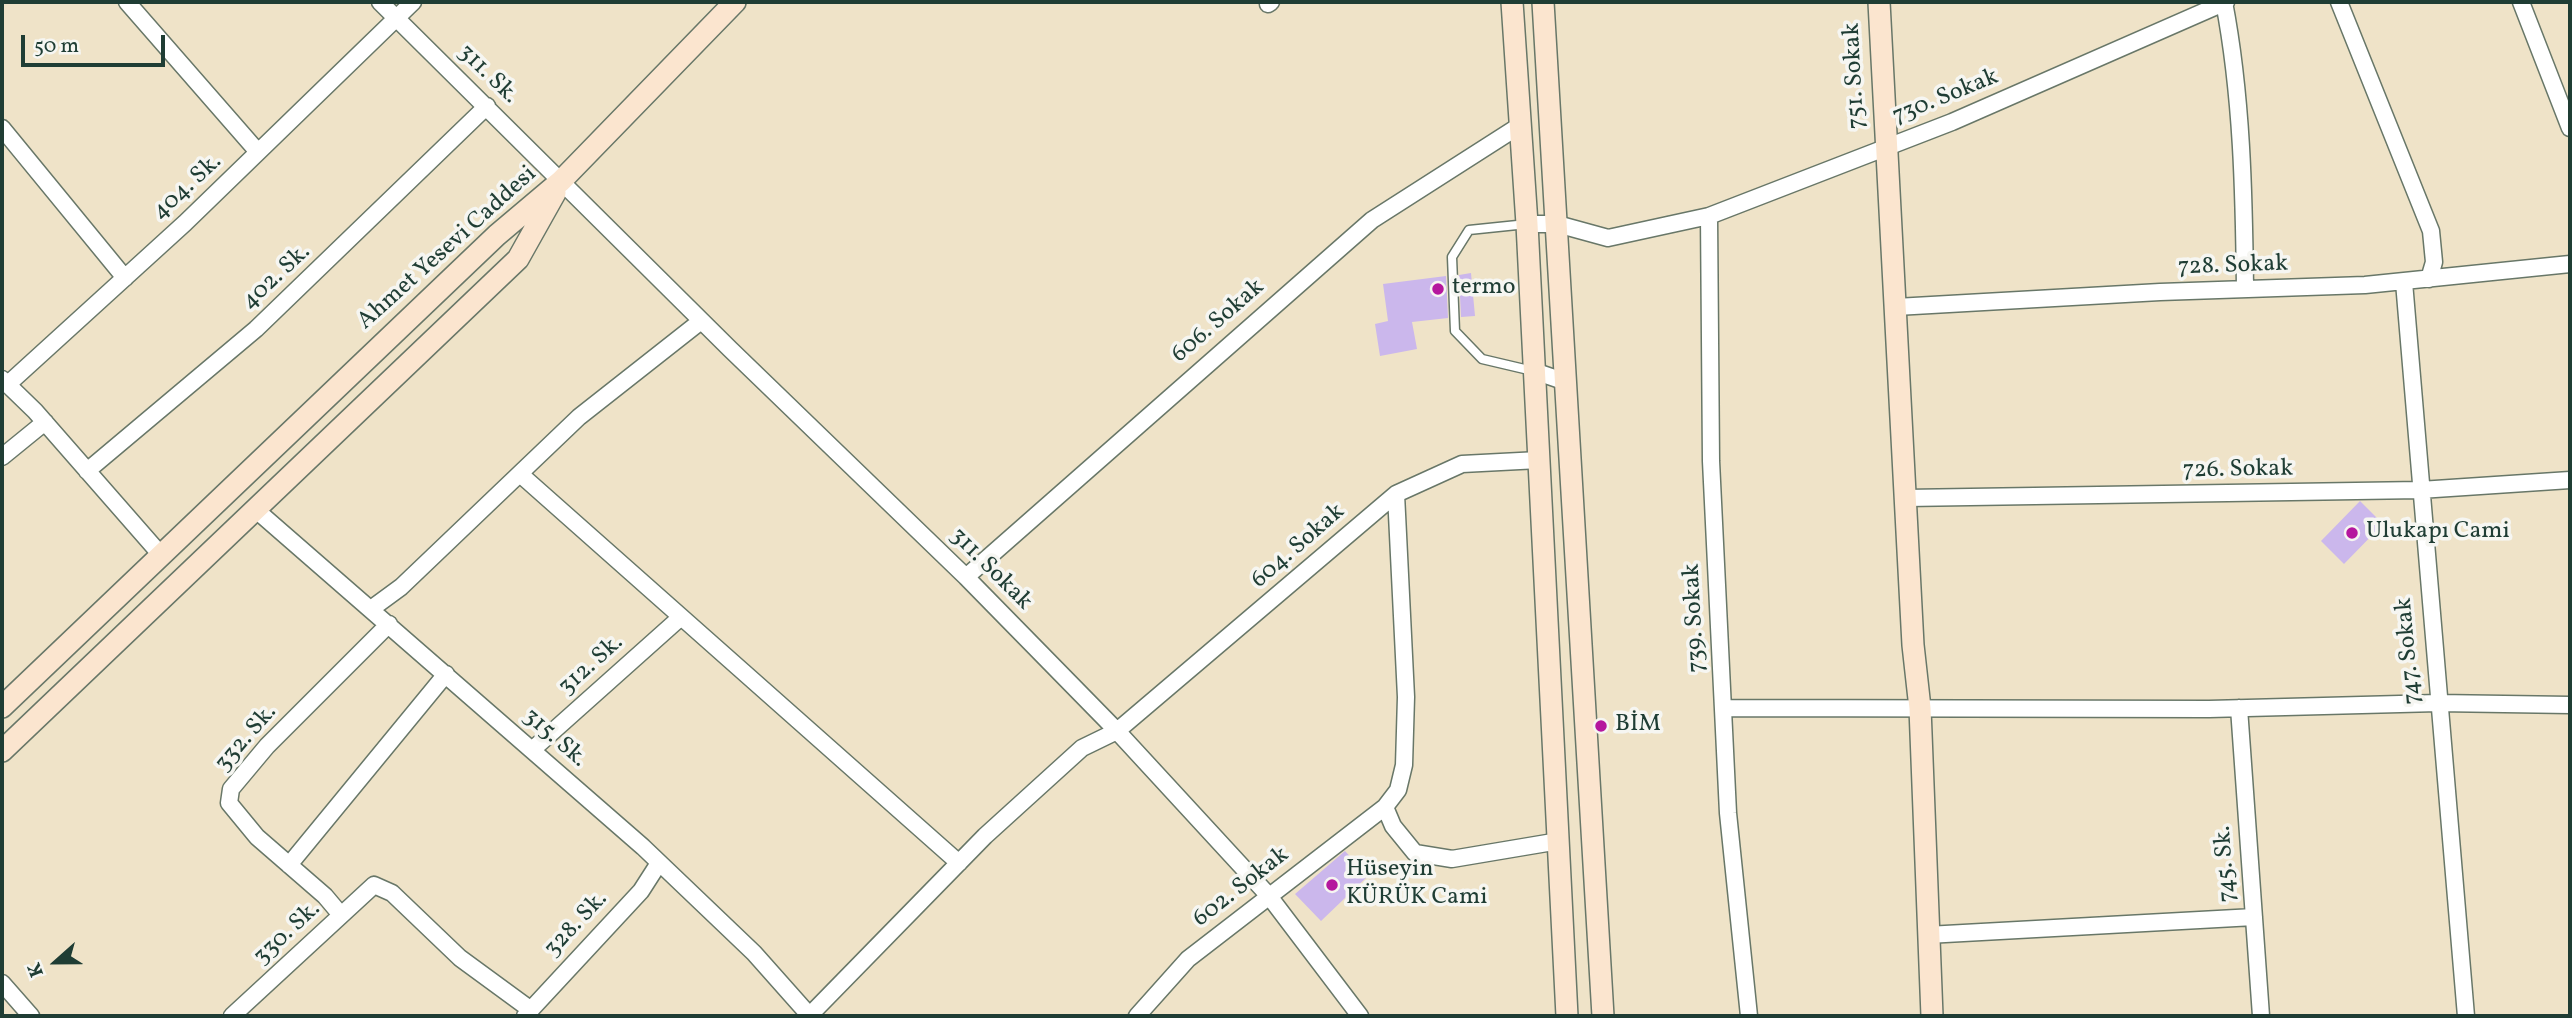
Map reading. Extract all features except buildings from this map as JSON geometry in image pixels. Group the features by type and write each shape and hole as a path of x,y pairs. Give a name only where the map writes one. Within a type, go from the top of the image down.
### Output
{"street":[{"path":"127,2 247,135 258,152"},
{"name":"311. Sk.","path":"380,2 561,181"},
{"name":"404. Sk.","path":"4,382 125,278 414,2"},
{"path":"561,181 735,2"},
{"path":"1512,2 1527,224 1567,1016"},
{"path":"1544,2 1604,1016"},
{"name":"751. Sokak","path":"1879,2 1920,708 1932,1016"},
{"path":"2225,2 2232,51 2244,200 2245,289"},
{"name":"730. Sokak","path":"1527,224 1556,224 1608,239 1709,216 1886,147 2225,2"},
{"path":"2339,2 2431,231 2434,262 2429,279"},
{"path":"2521,2 2570,128"},
{"name":"402. Sk.","path":"87,471 256,329 487,106"},
{"name":"606. Sokak","path":"966,577 1371,220 1519,126"},
{"path":"2,128 125,278"},
{"name":"311. Sokak","path":"561,181 701,321 966,577 1117,731 1269,896 1360,1016"},
{"name":"Ahmet Yesevi Caddesi","path":"2,751 518,259 561,181"},
{"name":"Ahmet Yesevi Caddesi","path":"2,707 497,235 561,181"},
{"name":"739. Sokak","path":"1709,216 1712,461 1728,813 1749,1016"},
{"name":"728. Sokak","path":"1896,307 2404,282 2570,264"},
{"name":"747. Sokak","path":"2404,282 2466,1016"},
{"path":"371,609 401,587 579,417 701,321"},
{"path":"1534,371 1566,382"},
{"path":"4,382 45,422 162,555"},
{"path":"2,457 45,422"},
{"name":"604. Sokak","path":"810,1016 959,863 1082,748 1117,731 1396,494 1462,464 1539,460"},
{"path":"520,474 959,863"},
{"name":"726. Sokak","path":"1906,498 2420,490 2570,480"},
{"path":"1396,494 1406,697 1404,765 1398,790 1385,807 1393,827 1415,853 1452,859 1559,841"},
{"name":"315. Sk.","path":"256,509 659,863 754,953 810,1016"},
{"name":"312. Sk.","path":"533,750 681,617"},
{"name":"332. Sk.","path":"341,915 289,864 257,838 229,803 231,789 267,746 389,624"},
{"path":"289,864 446,674"},
{"path":"1723,708 2239,708 2438,703 2570,705"},
{"name":"745. Sk.","path":"2239,708 2261,1016"},
{"name":"602. Sokak","path":"1137,1016 1188,959 1385,807"},
{"name":"328. Sk.","path":"528,1013 641,891 659,863"},
{"name":"330. Sk.","path":"232,1016 374,885 392,892 460,958 528,1013"},
{"path":"1927,934 2254,917"},
{"path":"2,983 31,1016"}],"lane":[{"path":"1527,224 1469,230 1451,257 1455,331 1482,359 1534,371"}],"place":[{"name":"termo","path":"1438,289"},
{"name":"Ulukapı Cami","path":"2352,533"},
{"name":"BİM","path":"1601,726"},
{"name":"Hüseyin KÜRÜK Cami","path":"1332,885"}]}
